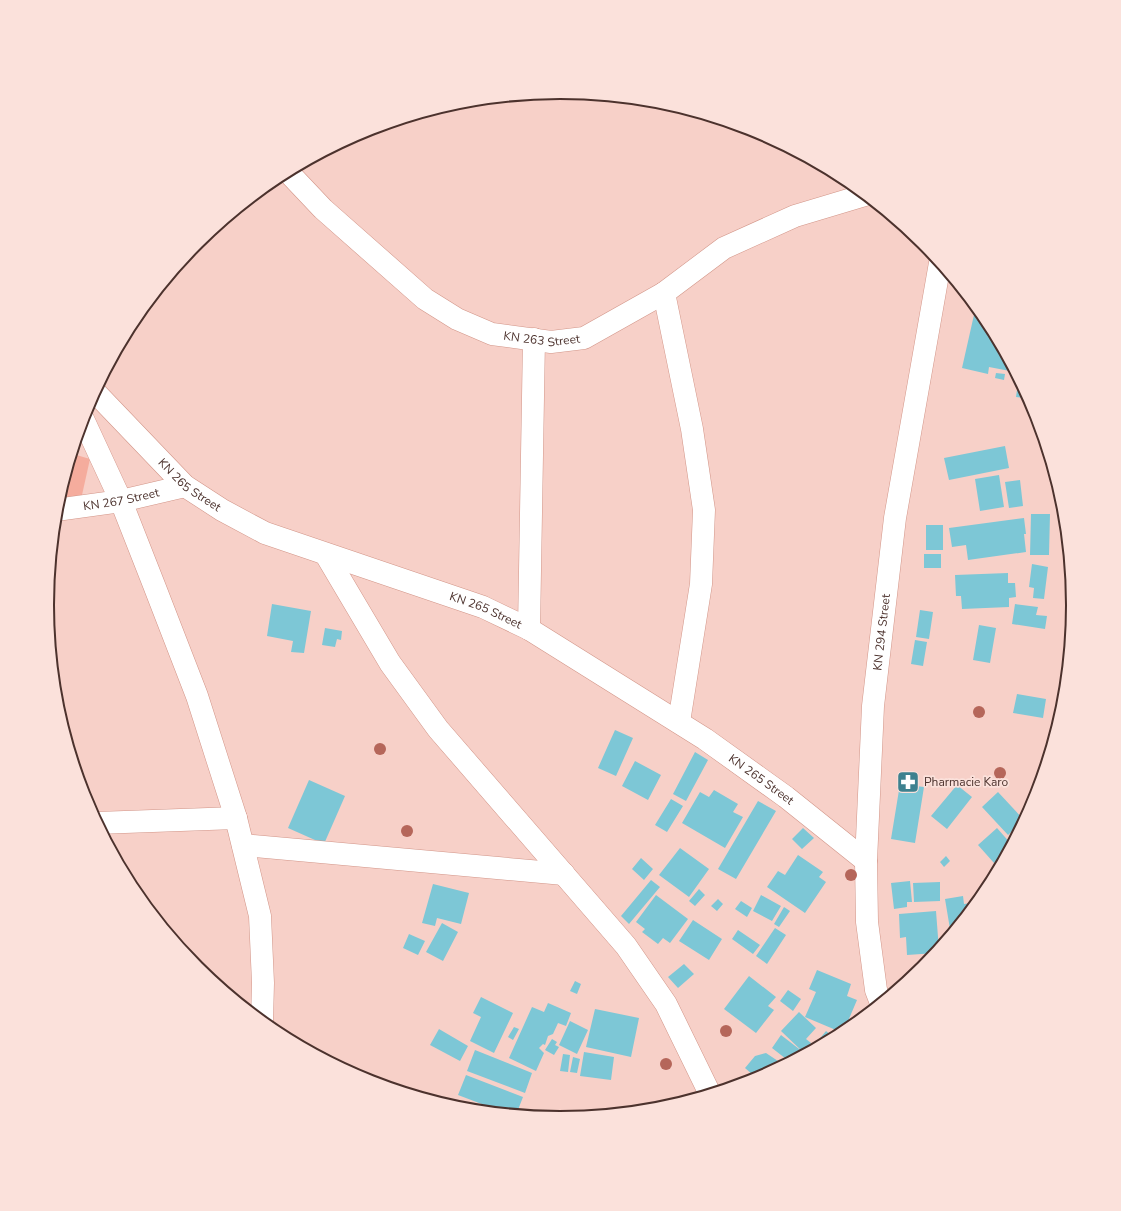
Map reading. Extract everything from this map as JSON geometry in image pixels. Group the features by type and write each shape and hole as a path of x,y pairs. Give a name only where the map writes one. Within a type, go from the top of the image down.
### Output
{"street":[{"name":"KN 263 Street","path":"292,176 323,209 425,299 457,319 492,334 551,342 584,338 664,293 724,248 795,216 859,197"},
{"name":"KN 294 Street","path":"879,998 876,990 867,922 866,861 874,706 895,518 939,270"},
{"path":"664,293 692,429 704,510 701,584 679,722"},
{"path":"529,629 534,340"},
{"name":"KN 265 Street","path":"99,397 185,486 222,510 265,534 483,607 529,629 705,739 786,797 866,861"},
{"path":"87,428 121,501 197,696 236,818 260,916 264,983 262,1015"},
{"name":"KN 267 Street","path":"64,509 121,501 185,486"},
{"path":"326,554 390,663 438,729 626,946 666,1004 708,1090"},
{"path":"103,823 236,818"},
{"path":"243,845 564,874"}],"shaded area":[{"path":"77,455 90,459 82,495 66,498"}],"building":[{"path":"974,314 1009,371 989,367 988,374 962,368"},
{"path":"996,373 1005,374 1004,380 995,378"},
{"path":"1017,387 1022,398 1016,397"},
{"path":"1005,446 1009,468 949,480 944,458"},
{"path":"999,475 1004,507 980,511 975,479"},
{"path":"1020,480 1023,506 1009,508 1005,482"},
{"path":"1031,514 1050,514 1049,555 1030,555"},
{"path":"1024,518 1026,552 968,560 966,545 952,547 949,528"},
{"path":"926,525 943,525 943,550 926,550"},
{"path":"924,554 941,554 941,568 924,568"},
{"path":"1032,564 1048,567 1044,599 1033,598 1034,588 1029,587"},
{"path":"1008,573 1008,583 1015,583 1016,597 1009,598 1009,607 962,609 961,596 956,596 955,575"},
{"path":"1067,598 1067,612 1065,612"},
{"path":"272,604 311,611 304,653 291,652 293,641 267,636"},
{"path":"1015,604 1038,607 1036,615 1047,616 1045,629 1012,624"},
{"path":"920,610 933,612 929,639 916,637"},
{"path":"979,625 996,628 990,663 973,660"},
{"path":"325,628 342,631 341,640 337,639 335,647 322,645"},
{"path":"915,640 927,642 923,666 911,664"},
{"path":"1017,694 1046,699 1043,718 1013,713"},
{"path":"615,730 633,738 616,776 598,768"},
{"path":"695,752 708,760 686,801 673,794"},
{"path":"635,761 661,775 648,800 622,786"},
{"path":"309,780 345,796 324,844 288,828"},
{"path":"900,784 924,787 915,843 891,839"},
{"path":"957,785 972,797 947,829 931,816"},
{"path":"714,790 738,804 733,812 743,817 725,848 682,823 700,792 709,797"},
{"path":"998,792 1021,816 1016,827 1008,835 982,807"},
{"path":"671,799 683,806 667,832 655,825"},
{"path":"758,801 776,811 736,879 718,869"},
{"path":"803,828 814,838 802,849 792,839"},
{"path":"997,828 1009,841 1000,857 994,863 978,845"},
{"path":"680,848 709,869 689,897 659,875"},
{"path":"798,855 823,872 819,877 826,882 805,913 767,887 778,871 785,875"},
{"path":"946,856 950,861 944,867 940,862"},
{"path":"641,858 653,869 644,880 632,869"},
{"path":"651,880 660,887 629,924 621,916"},
{"path":"910,881 912,902 907,902 907,907 894,909 891,883"},
{"path":"940,882 940,901 914,902 913,883"},
{"path":"433,884 469,893 461,924 437,918 435,926 422,923"},
{"path":"699,889 705,895 695,906 689,901"},
{"path":"656,895 688,919 670,943 663,938 658,944 642,932 645,929 636,922"},
{"path":"761,895 781,906 772,921 753,911"},
{"path":"963,896 964,904 970,903 950,928 945,899"},
{"path":"718,899 723,904 717,911 711,906"},
{"path":"741,901 752,908 747,917 735,909"},
{"path":"784,907 790,911 779,927 774,924"},
{"path":"936,911 938,942 928,954 907,955 906,937 900,938 899,914"},
{"path":"693,920 722,939 709,960 679,941"},
{"path":"442,923 458,932 443,961 426,952"},
{"path":"775,928 786,935 767,964 756,956"},
{"path":"738,930 760,945 753,954 732,939"},
{"path":"409,934 425,941 418,955 403,948"},
{"path":"684,964 694,974 678,988 668,977"},
{"path":"817,970 851,984 847,996 857,1000 847,1023 837,1030 805,1017 816,992 809,989"},
{"path":"749,976 776,997 768,1006 774,1010 756,1033 724,1009"},
{"path":"575,981 581,984 577,994 570,991"},
{"path":"788,990 801,999 793,1011 780,1001"},
{"path":"481,997 513,1013 494,1053 470,1041 481,1017 473,1013"},
{"path":"548,1003 571,1013 566,1026 558,1023 553,1034 548,1036 545,1045 543,1044 539,1048 544,1053 536,1071 509,1058 532,1007 544,1012"},
{"path":"595,1009 639,1018 631,1057 586,1047"},
{"path":"799,1012 816,1028 806,1039 811,1043 802,1051 781,1031"},
{"path":"570,1021 588,1030 577,1054 559,1045"},
{"path":"514,1027 519,1029 513,1040 508,1037"},
{"path":"439,1029 468,1046 460,1061 430,1045"},
{"path":"826,1031 830,1034 817,1042"},
{"path":"781,1035 802,1051 786,1059 772,1048"},
{"path":"552,1039 557,1042 555,1045 559,1047 554,1055 545,1050"},
{"path":"475,1050 532,1073 525,1093 467,1071"},
{"path":"584,1052 614,1057 611,1080 580,1076"},
{"path":"766,1053 780,1062 752,1074 745,1068 755,1056"},
{"path":"563,1054 570,1055 568,1072 560,1071"},
{"path":"573,1057 580,1059 577,1073 570,1072"},
{"path":"466,1075 523,1097 518,1110 490,1107 458,1095"}],"place":[{"name":"Pharmacie Karo","path":"908,782"}]}
